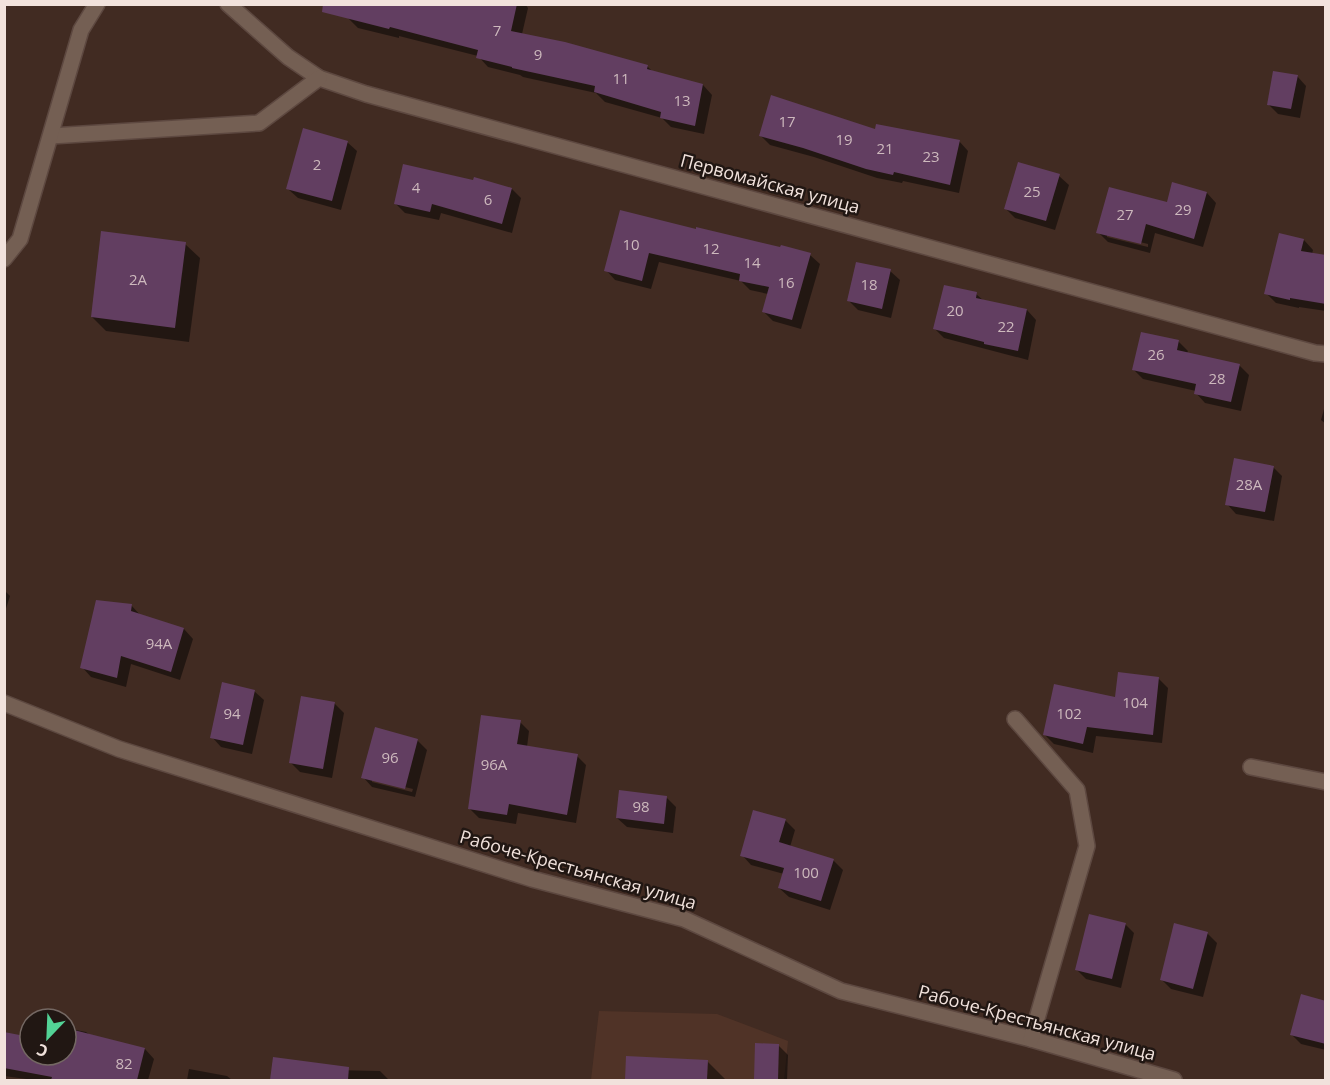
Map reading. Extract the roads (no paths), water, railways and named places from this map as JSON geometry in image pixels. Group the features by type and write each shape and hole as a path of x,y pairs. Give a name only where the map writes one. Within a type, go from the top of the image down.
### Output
{"street":[{"path":"4,259 20,239 81,30 97,4"},
{"name":"Первомайская улица","path":"228,4 288,57 319,78 366,94 1315,353 1326,354"},
{"path":"51,136 259,123 319,78"},
{"name":"Рабоче-Крестьянская улица","path":"4,703 141,756 532,879 684,919 841,991 1031,1039 1174,1080"},
{"path":"1014,719 1077,790 1087,846 1031,1039"},
{"path":"1251,768 1326,782"}]}
